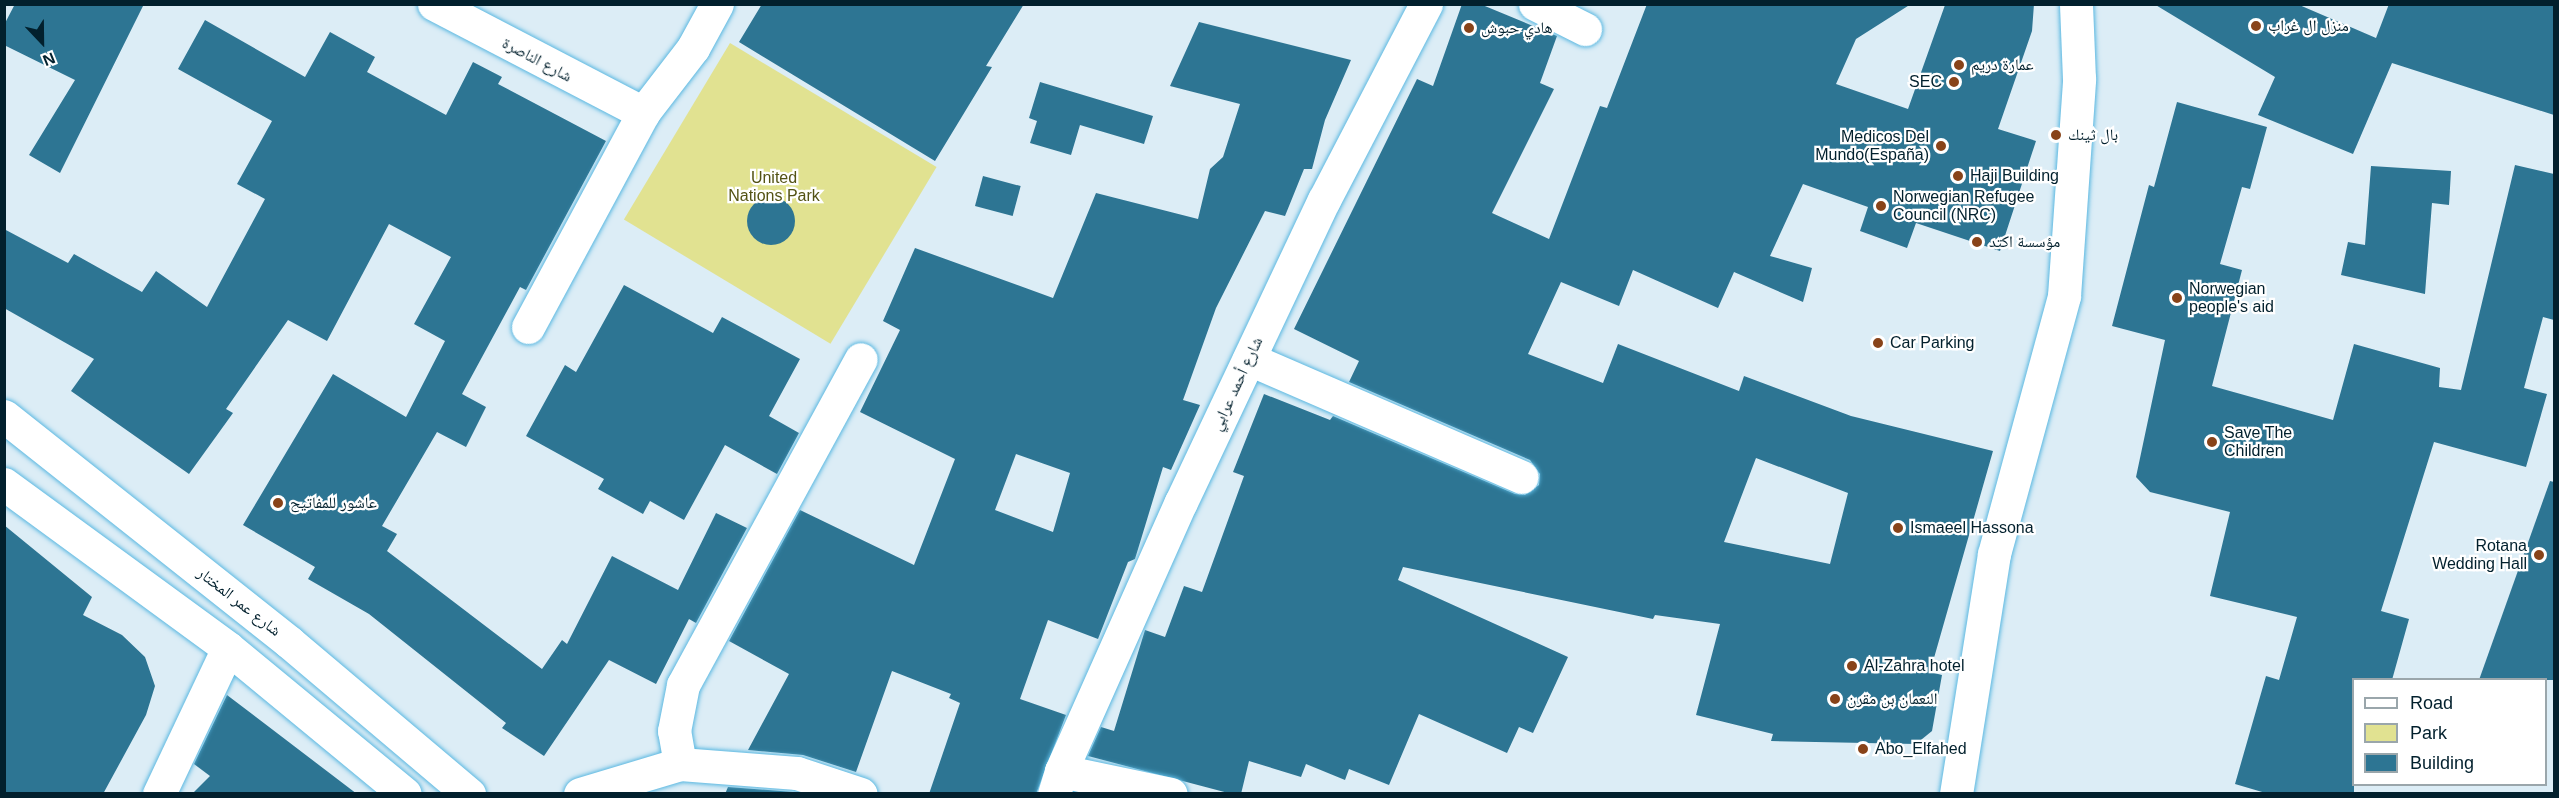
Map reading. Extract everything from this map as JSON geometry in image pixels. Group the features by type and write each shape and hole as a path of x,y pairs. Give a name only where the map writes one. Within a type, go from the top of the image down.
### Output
{"street":[{"name":"شارع الناصرة","path":"434,4 642,113"},
{"path":"528,327 642,113 693,48 717,4"},
{"name":"شارع أحمد عرابي","path":"1058,782 1249,359 1426,4"},
{"path":"1535,4 1585,29"},
{"path":"1956,794 1994,554 2064,296 2079,79 2076,4"},
{"path":"680,764 674,730 683,685 861,359"},
{"path":"1249,359 1522,477"},
{"name":"شارع عمر المختار","path":"4,416 289,642 469,794"},
{"path":"4,484 228,648 405,794"},
{"path":"159,794 228,648"},
{"path":"580,794 680,764 797,773 861,794"},
{"path":"1058,782 1171,794"}],"green space":[{"name":"United Nations Park","path":"730,43 937,167 830,344 624,220"}],"building":[{"path":"15,4 144,4 60,173 29,155 75,80 4,45 4,25"},
{"path":"762,4 1024,4 986,66 992,67 935,161 739,42"},
{"path":"1462,4 1480,4 1557,36 1540,83 1554,89 1492,213 1549,239 1600,106 1607,108 1647,4 1911,4 1856,39 1836,84 1908,109 1945,5 2034,4 2032,31 1998,129 2036,141 2000,251 1916,223 1907,248 1860,231 1868,207 1803,184 1770,256 1812,268 1803,302 1734,272 1718,308 1633,270 1619,306 1561,282 1528,354 1603,383 1618,344 1739,391 1744,376 1851,416 1993,451 1930,672 1942,675 1932,731 1916,744 1771,741 1773,734 1696,715 1720,624 1655,615 1653,619 1403,567 1398,580 1568,657 1533,733 1519,727 1507,753 1419,714 1389,785 1349,769 1345,780 1306,764 1301,777 1249,761 1241,794 1232,794 1088,756 1101,727 1114,731 1145,630 1165,637 1184,586 1202,592 1244,476 1233,472 1264,394 1330,420 1333,416 1515,494 1525,495 1539,485 1540,474 1530,460 1349,382 1359,361 1294,329 1417,79 1433,86","holes":["1756,458 1848,493 1830,564 1724,542"]},
{"path":"2154,4 2297,4 2376,38 2389,4 2554,4 2554,115 2392,63 2353,154 2258,115 2275,77"},
{"path":"205,20 305,77 330,32 375,57 367,72 446,115 473,62 502,77 498,84 606,141 526,290 520,287 462,394 486,407 466,447 437,432 382,526 397,534 387,551 542,669 562,640 567,644 612,556 678,590 716,513 747,528 696,623 689,619 656,684 609,660 544,756 502,728 506,723 369,614 308,579 315,567 243,525 333,374 406,417 445,341 414,324 451,257 389,224 327,341 288,320 226,409 233,413 189,474 71,391 94,359 4,308 4,229 68,263 74,254 142,292 156,271 207,307 265,199 237,184 272,121 178,69"},
{"path":"1199,22 1351,60 1325,120 1312,169 1304,169 1285,216 1265,211 1216,308 1183,400 1200,405 1171,470 1163,467 1135,559 1128,562 1098,639 1048,620 1020,699 1066,715 1036,794 929,794 960,703 949,698 951,694 892,671 856,772 803,755 748,750 789,674 729,641 800,510 914,565 955,459 860,412 900,330 883,321 915,248 1053,298 1096,193 1198,219 1210,169 1223,157 1240,104 1170,86","holes":["1016,454 1070,473 1053,532 995,510"]},
{"path":"1040,82 1153,116 1144,144 1080,125 1071,155 1030,143 1037,121 1029,118"},
{"path":"2177,102 2267,127 2250,189 2242,187 2220,264 2242,270 2212,386 2333,420 2354,344 2440,368 2439,387 2461,390 2515,165 2554,174 2554,320 2543,317 2524,388 2547,394 2526,467 2434,442 2381,611 2409,619 2393,678 2352,678 2352,786 2354,786 2354,794 2269,794 2235,784 2266,676 2279,680 2297,617 2210,596 2230,512 2150,492 2136,477 2165,340 2112,326 2149,185 2154,187"},
{"path":"2371,166 2451,171 2449,205 2432,203 2425,294 2341,275 2348,242 2365,245"},
{"path":"983,176 1021,186 1013,216 975,206"},
{"path":"771,197 788,204 795,221 788,238 771,245 754,238 747,221 754,204"},
{"path":"624,285 713,333 722,317 800,359 769,416 799,433 777,474 725,445 684,520 650,501 643,514 598,489 604,479 526,436 565,365 576,372"},
{"path":"2550,481 2554,482 2554,680 2547,680 2547,678 2480,678"},
{"path":"4,525 92,597 83,615 122,635 145,657 155,686 146,715 103,794 4,794"},
{"path":"227,695 357,794 192,794 210,776 194,764"},
{"path":"728,787 793,792 799,794 725,794"}],"place":[{"name":"منزل ال غراب","path":"2256,26"},
{"name":"هادي حبوش","path":"1469,28"},
{"name":"عمارة دريم","path":"1959,65"},
{"name":"SEC","path":"1954,82"},
{"name":"بال ثينك","path":"2056,135"},
{"name":"Medicos Del Mundo(España)","path":"1941,146"},
{"name":"Haji Building","path":"1958,176"},
{"name":"Norwegian Refugee Council (NRC)","path":"1881,206"},
{"name":"مؤسسة اكتد","path":"1977,242"},
{"name":"Norwegian people's aid","path":"2177,298"},
{"name":"Car Parking","path":"1878,343"},
{"name":"Save The Children","path":"2212,442"},
{"name":"عاشور للمفاتيح","path":"278,503"},
{"name":"Ismaeel Hassona","path":"1898,528"},
{"name":"Rotana Wedding Hall","path":"2539,555"},
{"name":"Al-Zahra hotel","path":"1852,666"},
{"name":"النعمان بن مقرن","path":"1835,699"},
{"name":"Abo_Elfahed","path":"1863,749"}]}
